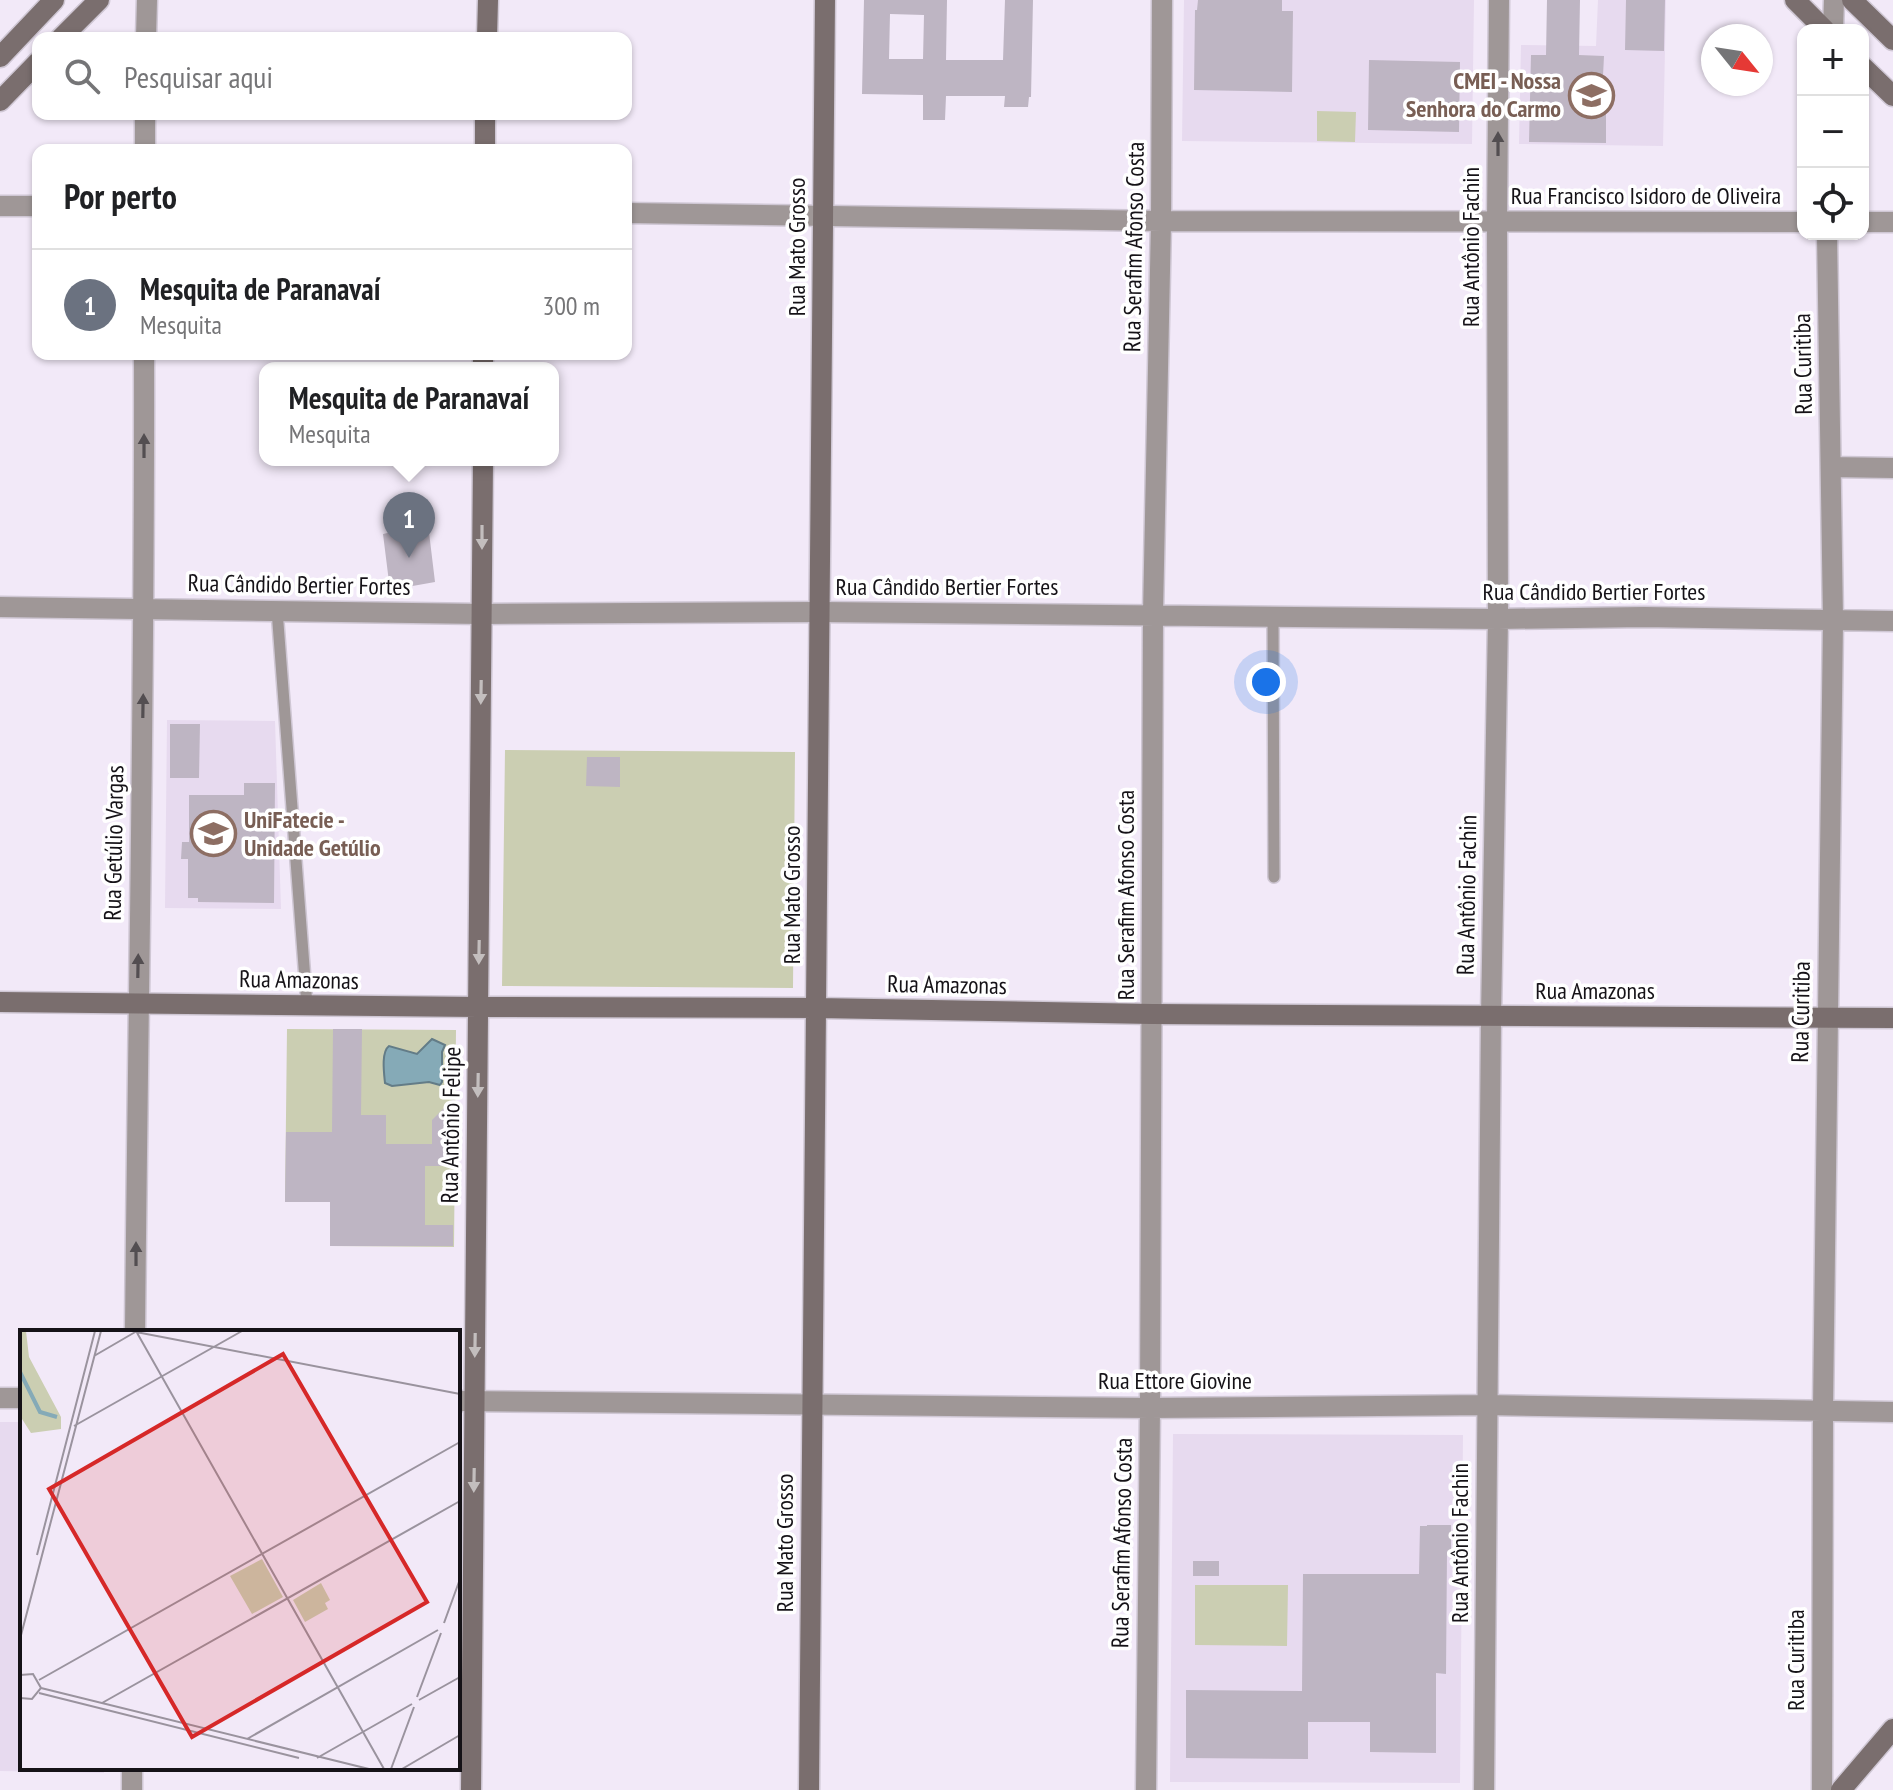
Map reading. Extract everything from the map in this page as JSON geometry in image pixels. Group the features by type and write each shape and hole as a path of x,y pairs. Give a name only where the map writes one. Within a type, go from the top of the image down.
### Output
{"street":[{"path":"0,57 54,0"},
{"path":"67,32 99,0"},
{"path":"146,32 147,0"},
{"path":"487,32 488,0"},
{"name":"Rua Mato Grosso","path":"809,1790 825,0"},
{"name":"Rua Serafim Afonso Costa","path":"1146,1790 1153,614 1162,0"},
{"name":"Rua Antônio Fachin","path":"1484,1790 1498,619 1499,0"},
{"path":"1795,0 1819,24"},
{"path":"1833,24 1834,0"},
{"path":"1852,0 1893,40"},
{"path":"0,101 32,68"},
{"path":"1869,73 1893,96"},
{"path":"145,120 145,144"},
{"path":"485,120 485,144"},
{"path":"0,206 32,206"},
{"name":"Rua Francisco Isidoro de Oliveira","path":"632,213 1161,221 1797,222"},
{"path":"1869,222 1893,222"},
{"name":"Rua Curitiba","path":"1822,1790 1823,1410 1833,620 1827,240"},
{"name":"Rua Getúlio Vargas","path":"135,1330 145,609 144,360"},
{"name":"Rua Antônio Felipe","path":"471,1790 466,1402 478,1007 483,466"},
{"path":"1831,467 1893,468"},
{"name":"Rua Cândido Bertier Fortes","path":"0,607 482,614 820,612 1893,621"},
{"name":"Rua Amazonas","path":"0,1002 1893,1018"},
{"name":"Rua Ettore Giovine","path":"466,1402 1150,1408 1487,1405 1893,1412"},
{"path":"1841,1790 1893,1729"}],"lane":[{"path":"277,610 307,1006"},
{"path":"1273,617 1274,877"}],"shaded area":[{"path":"1184,0 1474,0 1472,144 1182,141"},
{"name":"CMEI - Nossa Senhora do Carmo","path":"1598,0 1666,0 1663,146 1519,144 1521,45 1596,46"},
{"path":"167,720 275,721 281,909 165,908"},
{"path":"0,1422 20,1422 20,1770 104,1770 104,1773 0,1771"},
{"path":"1173,1434 1463,1435 1460,1783 1170,1782"}],"green space":[{"path":"1317,111 1356,112 1355,142 1317,141"},
{"path":"505,750 795,752 793,988 502,986"},
{"path":"287,1029 456,1030 454,1247 330,1246 330,1202 285,1202"},
{"path":"1195,1585 1288,1585 1287,1646 1195,1645"}],"water":[{"path":"432,1039 445,1045 440,1085 429,1082 392,1086 385,1083 384,1058 389,1046 417,1054"}],"building":[{"path":"864,0 947,0 946,60 1003,60 1005,0 1033,0 1031,97 1028,107 1004,107 1005,96 946,96 945,120 923,120 923,95 862,94","holes":["890,14 924,15 923,59 889,59"]},
{"path":"1198,0 1282,0 1282,11 1293,11 1292,92 1194,90 1195,10"},
{"path":"1547,0 1580,0 1579,55 1604,56 1603,76 1592,75 1591,114 1606,114 1606,143 1529,142 1531,55 1546,55"},
{"path":"1626,0 1665,0 1664,51 1625,50"},
{"path":"1369,60 1460,62 1459,132 1368,130"},
{"path":"428,524 435,582 390,590 383,534"},
{"path":"170,724 200,724 199,778 170,778"},
{"path":"587,757 620,757 620,787 586,786"},
{"path":"244,783 275,783 274,903 198,902 198,898 188,898 188,859 181,859 182,842 189,842 189,795 244,795"},
{"path":"333,1029 362,1029 361,1115 386,1115 386,1144 432,1144 432,1120 454,1098 453,1166 425,1166 425,1225 453,1225 453,1246 330,1246 330,1202 285,1202 286,1132 332,1132"},
{"path":"1451,1525 1451,1552 1447,1552 1446,1674 1436,1673 1436,1753 1370,1752 1370,1722 1308,1722 1308,1759 1186,1758 1186,1690 1302,1691 1303,1574 1419,1574 1420,1526"},
{"path":"1193,1561 1219,1561 1219,1576 1193,1576"}],"place":[{"name":"CMEI - Nossa Senhora do Carmo","path":"1592,95"},
{"name":"Mesquita de Paranavaí","path":"409,558"},
{"name":"UniFatecie - Unidade Getúlio","path":"213,834"}]}
